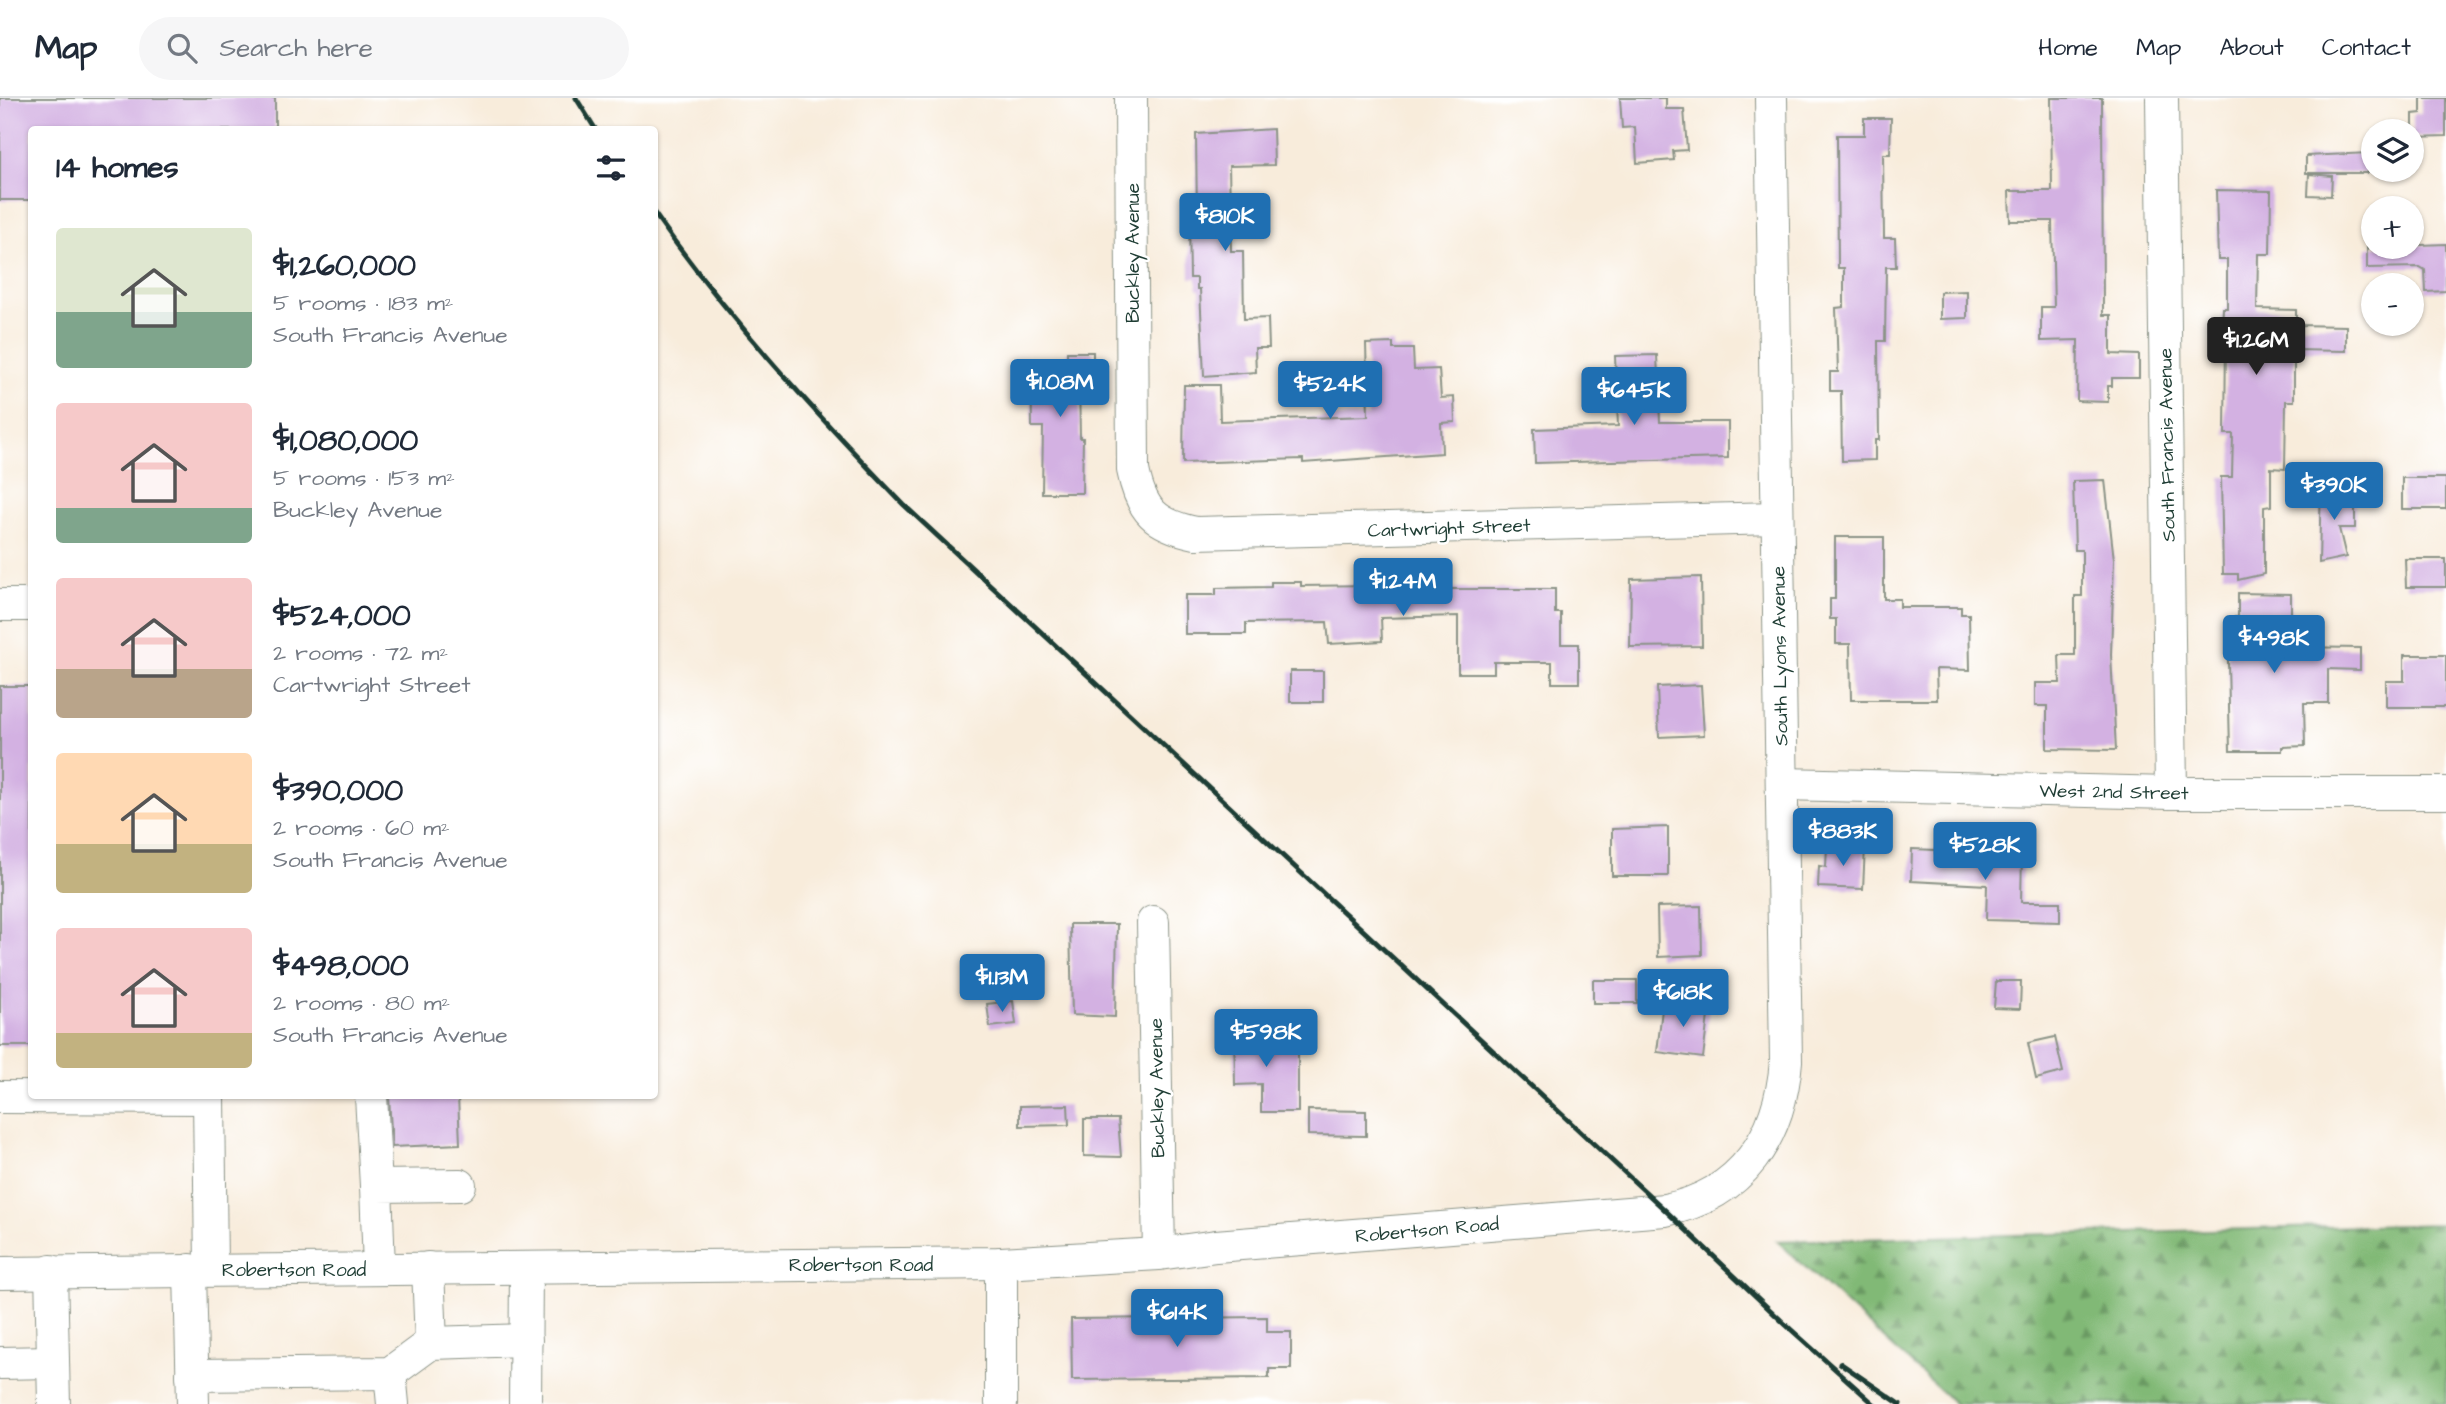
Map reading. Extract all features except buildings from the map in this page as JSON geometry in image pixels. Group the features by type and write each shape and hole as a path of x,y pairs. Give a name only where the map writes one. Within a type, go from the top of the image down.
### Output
{"street":[{"name":"Buckley Avenue","path":"1131,98 1133,470 1138,493"},
{"name":"South Lyons Avenue","path":"1717,1191 1735,1177 1760,1148 1779,1110 1786,1061 1771,98"},
{"name":"South Francis Avenue","path":"2162,98 2171,793"},
{"name":"Cartwright Street","path":"1138,493 1151,515 1172,528 1196,533 1776,518"},
{"path":"0,605 28,605"},
{"name":"West 2nd Street","path":"1782,784 2171,793 2446,793"},
{"name":"Buckley Avenue","path":"1153,922 1159,1254"},
{"path":"0,1097 28,1097"},
{"path":"209,1099 192,1390 391,1389 430,1343 428,1268"},
{"path":"370,1099 379,1268"},
{"path":"376,1186 460,1185"},
{"name":"Robertson Road","path":"0,1273 1000,1263 1159,1254 1216,1246 1665,1210 1681,1207 1717,1191"},
{"path":"1000,1263 1002,1404"},
{"path":"525,1404 526,1268"},
{"path":"51,1271 54,1404"},
{"path":"430,1343 526,1340"},
{"path":"0,1363 53,1362"}],"green space":[{"path":"2446,1224 2446,1404 1955,1404 1777,1241"}],"railway":[{"path":"576,98 594,126"},
{"path":"658,219 773,364 904,505 1874,1404"},
{"path":"1840,1363 1900,1404"}]}
